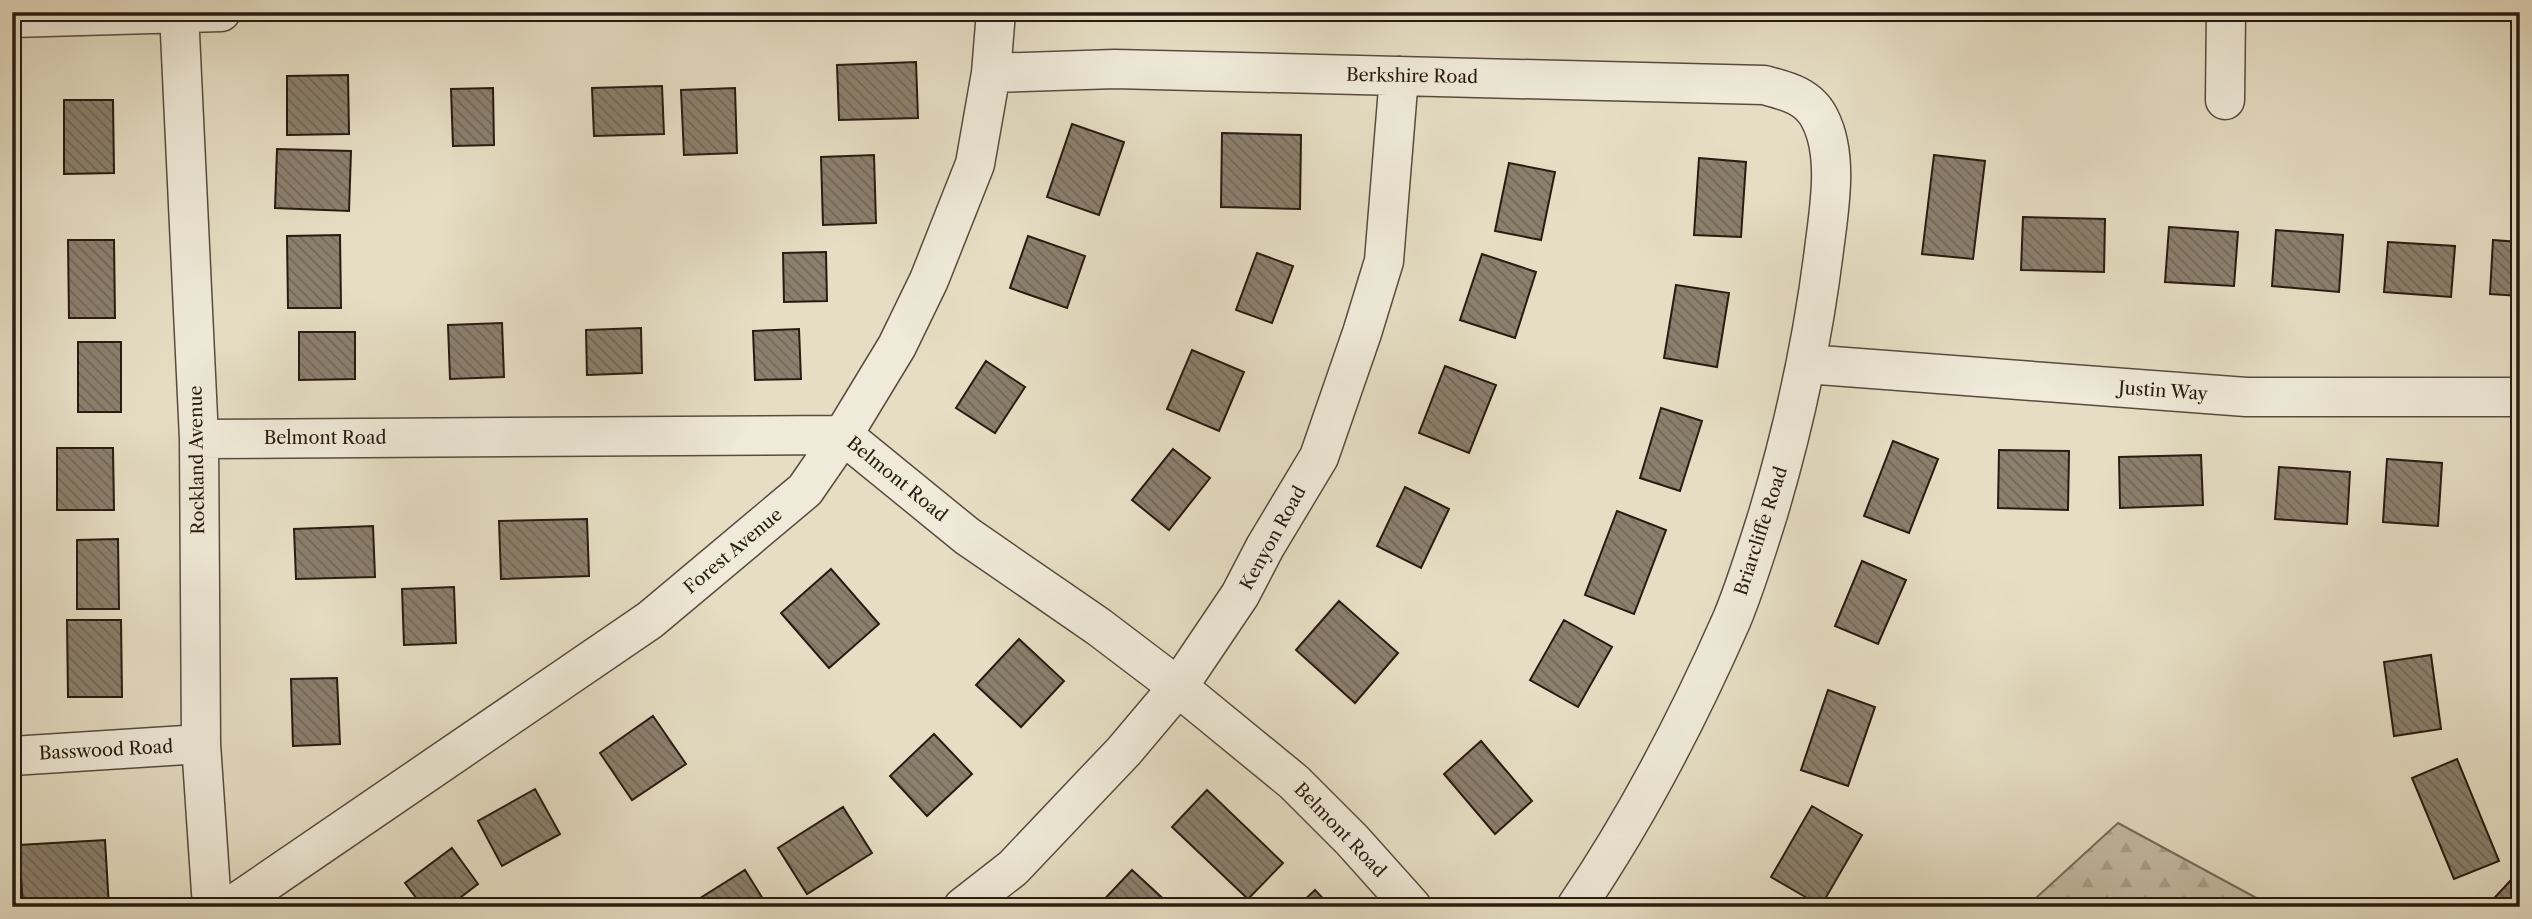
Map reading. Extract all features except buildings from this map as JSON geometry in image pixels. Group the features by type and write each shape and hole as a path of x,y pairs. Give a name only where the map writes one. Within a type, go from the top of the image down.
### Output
{"street":[{"path":"12,18 221,12"},
{"name":"Forest Avenue","path":"230,907 650,620 804,491 843,435 897,345 929,280 975,164 991,73 996,12"},
{"path":"2225,100 2226,12"},
{"name":"Rockland Avenue","path":"179,13 199,439 201,744 212,907"},
{"name":"Berkshire Road","path":"991,73 1115,69 1764,85 1791,92 1809,103 1820,119"},
{"name":"Kenyon Road","path":"963,907 1013,868 1124,751 1178,687 1240,596 1265,547 1319,457 1384,261 1399,76"},
{"name":"Briarcliffe Road","path":"1576,907 1605,864 1671,750 1733,616 1760,540 1783,463 1817,306 1831,199 1829,144 1820,119"},
{"name":"Justin Way","path":"1806,364 2246,397 2520,397"},
{"name":"Belmont Road","path":"199,439 843,435 967,536 1099,627 1178,687 1294,782 1352,840 1412,907"},
{"name":"Basswood Road","path":"12,756 201,744"}],"green space":[{"path":"2118,823 2273,907 2026,907"}]}
